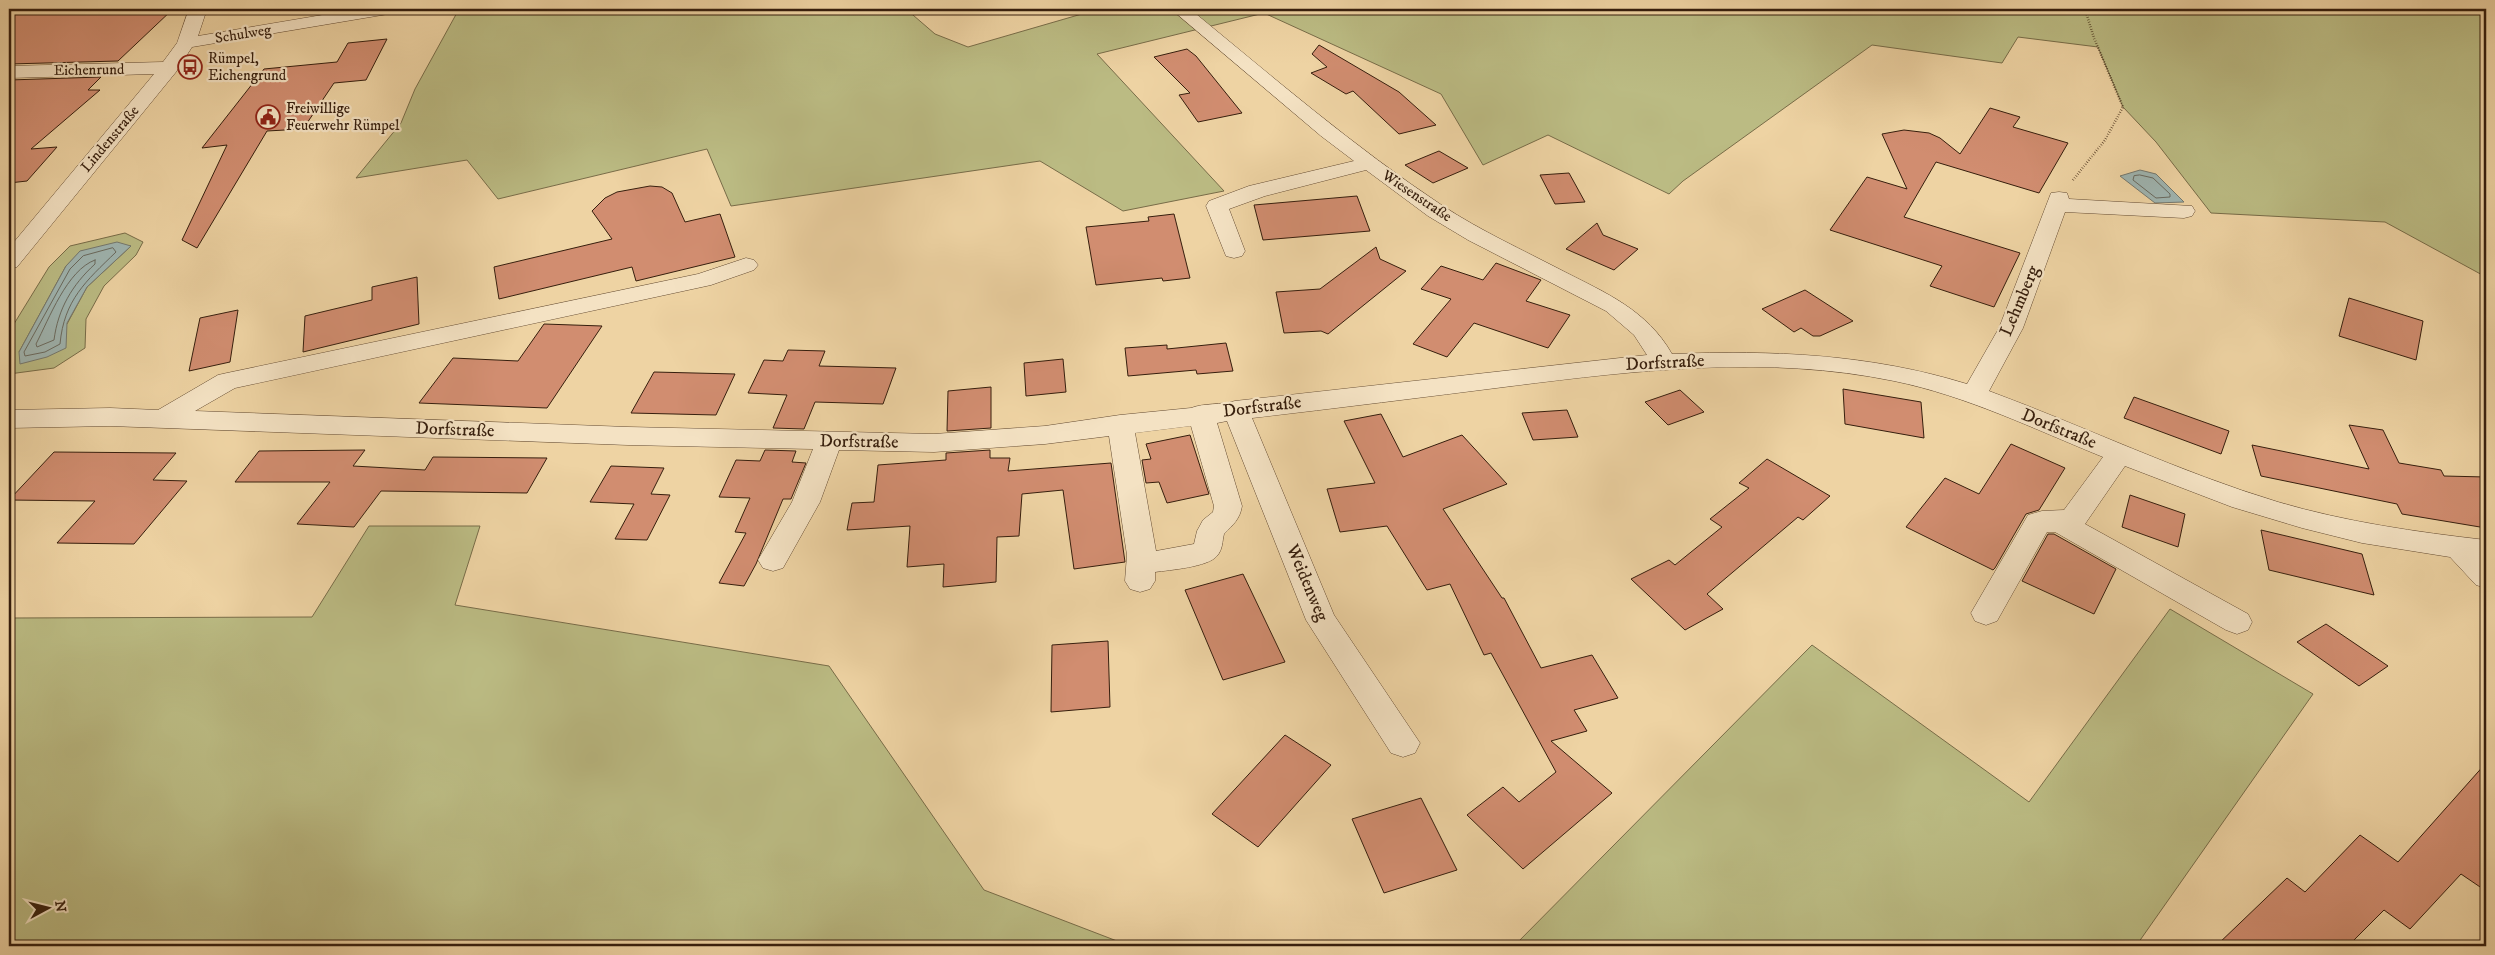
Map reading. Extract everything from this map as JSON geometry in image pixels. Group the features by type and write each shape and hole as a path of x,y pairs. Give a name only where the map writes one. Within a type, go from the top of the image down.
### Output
{"street":[{"name":"Lindenstraße","path":"9,262 169,68 186,43 198,9"},
{"name":"Schulweg","path":"186,43 388,9"},
{"name":"Wiesenstraße","path":"1180,9 1369,163 1436,211 1476,235 1614,306 1648,334 1663,361"},
{"name":"Eichenrund","path":"9,72 169,68"},
{"path":"1234,251 1217,206 1257,191 1369,163"},
{"path":"2059,202 2184,211"},
{"name":"Lehmberg","path":"1974,394 2011,328 2059,202"},
{"path":"163,419 227,381 522,320 630,294 702,280 746,265"},
{"name":"Dorfstraße","path":"9,419 110,417 829,442 980,441 1045,435 1456,383 1663,361 1759,360 1846,366 1930,381 1974,394 2119,453 2242,500 2299,518 2357,531 2473,550"},
{"name":"Weidenweg","path":"1235,410 1321,620 1403,743"},
{"path":"1120,424 1142,555 1141,573 1206,550 1210,543 1209,534 1212,528 1223,522 1228,512 1228,506 1201,414"},
{"path":"773,560 806,502 829,442"},
{"path":"1986,613 2038,522 2062,523 2072,520 2084,506 2119,453"},
{"path":"2062,523 2094,544 2237,622"},
{"path":"2473,550 2486,577"}],"path":[{"path":"2059,202 2105,140 2123,107 2094,38 2085,9"}],"green space":[{"path":"459,9 906,9 935,34 968,47 1099,9 2486,9 2486,277 2385,222 2211,213 2156,142 2123,107 2098,47 2018,37 2002,63 1872,45 1683,181 1669,194 1548,135 1483,165 1441,94 1264,13 1097,54 1224,191 1123,211 1040,161 731,206 707,149 498,199 467,160 356,178 401,123 415,89"},
{"path":"125,233 143,242 136,255 104,286 86,319 85,348 54,368 9,374 9,332 49,267 70,246","holes":["131,246 87,287 67,324 19,352 66,266 81,251"]},
{"path":"369,526 480,526 455,605 829,666 984,890 1130,946 9,946 9,618 312,617"},
{"path":"2170,609 2313,694 2136,946 1514,946 1812,645 2029,802"}],"water":[{"path":"2140,170 2156,174 2184,202 2155,203 2120,176"},
{"path":"117,242 131,246 87,287 67,323 66,348 47,357 20,364 19,352 66,266 80,251"}],"building":[{"path":"9,9 173,9 118,61 9,64"},
{"path":"387,39 366,80 334,83 303,129 267,131 197,248 182,240 227,145 202,148 264,69 337,62 348,43"},
{"path":"1319,45 1399,92 1436,125 1399,134 1353,91 1346,94 1311,73 1327,67 1312,54"},
{"path":"1187,49 1196,56 1242,113 1198,122 1179,95 1190,93 1154,57"},
{"path":"101,77 88,90 100,90 31,149 57,147 27,181 9,183 9,80"},
{"path":"1990,108 2020,117 2013,127 2068,143 2039,193 1936,162 1904,217 2020,253 1994,307 1930,286 1942,266 1830,230 1867,177 1907,189 1882,134 1904,130 1929,133 1940,138 1960,154"},
{"path":"1439,151 1468,168 1433,183 1405,165"},
{"path":"1569,173 1585,202 1555,204 1540,175"},
{"path":"650,186 662,187 672,193 685,222 720,214 735,257 636,281 632,267 499,299 494,267 612,239 592,211 605,198 617,192"},
{"path":"1357,196 1370,231 1263,240 1254,205"},
{"path":"1174,214 1190,278 1163,281 1162,278 1096,285 1086,227 1149,221 1148,217"},
{"path":"1597,223 1603,235 1638,249 1614,270 1566,249"},
{"path":"1376,247 1380,259 1406,271 1328,334 1321,331 1284,333 1276,292 1320,289"},
{"path":"1496,263 1541,280 1526,301 1570,315 1548,348 1474,323 1447,357 1413,344 1451,299 1421,289 1441,266 1483,280"},
{"path":"417,277 419,324 303,352 305,316 372,300 372,287"},
{"path":"1805,290 1853,321 1820,336 1813,336 1801,328 1794,332 1762,309"},
{"path":"2349,298 2423,321 2416,360 2339,336"},
{"path":"238,310 230,362 189,371 200,318"},
{"path":"544,324 602,326 547,408 419,403 453,358 518,361"},
{"path":"1226,343 1233,371 1197,374 1196,370 1128,376 1125,348 1167,345 1167,349"},
{"path":"788,350 825,351 819,366 896,368 883,404 815,402 804,429 773,428 787,395 748,393 764,360 783,361"},
{"path":"1063,359 1066,392 1026,396 1024,363"},
{"path":"654,372 735,374 716,415 631,413"},
{"path":"991,387 991,428 947,431 948,391"},
{"path":"1843,389 1921,402 1924,438 1845,424"},
{"path":"1680,390 1704,412 1668,425 1645,402"},
{"path":"2134,397 2229,431 2221,454 2124,418"},
{"path":"1567,410 1578,437 1533,440 1522,413"},
{"path":"1381,414 1403,457 1462,435 1507,484 1443,509 1502,598 1504,598 1541,668 1592,655 1618,698 1574,710 1587,731 1551,741 1612,793 1523,869 1467,815 1503,787 1519,802 1556,772 1491,653 1484,655 1450,584 1427,590 1387,526 1340,532 1327,489 1375,483 1344,421"},
{"path":"2349,425 2383,430 2399,463 2441,470 2444,476 2486,477 2486,528 2402,514 2397,504 2261,476 2252,445 2369,469"},
{"path":"1190,435 1209,494 1167,503 1159,482 1146,483 1142,460 1151,459 1146,444"},
{"path":"2011,444 2065,468 2039,510 2026,514 1993,570 1906,527 1945,478 1979,494"},
{"path":"365,450 353,466 425,470 433,457 547,458 527,493 381,491 354,527 297,524 330,482 235,482 259,451"},
{"path":"765,450 796,451 792,462 806,463 791,499 783,499 756,564 744,586 719,583 746,533 735,532 750,498 719,497 736,460 760,461"},
{"path":"990,450 990,458 1010,458 1008,471 1111,463 1125,562 1074,569 1063,490 1022,494 1019,536 997,537 996,582 943,587 944,564 907,567 910,526 847,530 852,503 874,502 878,465 946,460 946,453"},
{"path":"54,452 176,453 153,480 187,481 134,544 57,543 95,501 9,500"},
{"path":"1767,459 1830,496 1803,520 1798,517 1707,594 1723,609 1685,630 1631,579 1669,560 1675,565 1722,527 1710,519 1749,488 1739,483"},
{"path":"611,466 664,468 651,494 670,495 647,540 615,539 634,504 590,502"},
{"path":"2130,495 2185,514 2178,547 2122,527"},
{"path":"2261,530 2362,554 2374,595 2269,570"},
{"path":"2048,534 2054,534 2116,569 2094,614 2022,581"},
{"path":"1243,574 1285,662 1223,680 1185,590"},
{"path":"2326,624 2388,666 2359,686 2297,642"},
{"path":"1108,641 1110,707 1051,712 1052,645"},
{"path":"1285,735 1331,765 1258,847 1212,814"},
{"path":"2486,763 2486,891 2461,874 2410,929 2384,910 2348,946 2216,946 2287,878 2305,892 2360,835 2398,862"},
{"path":"1421,798 1457,870 1384,893 1352,819"}],"place":[{"name":"Rümpel, Eichengrund","path":"190,67"},
{"name":"Freiwillige Feuerwehr Rümpel","path":"268,117"}]}
